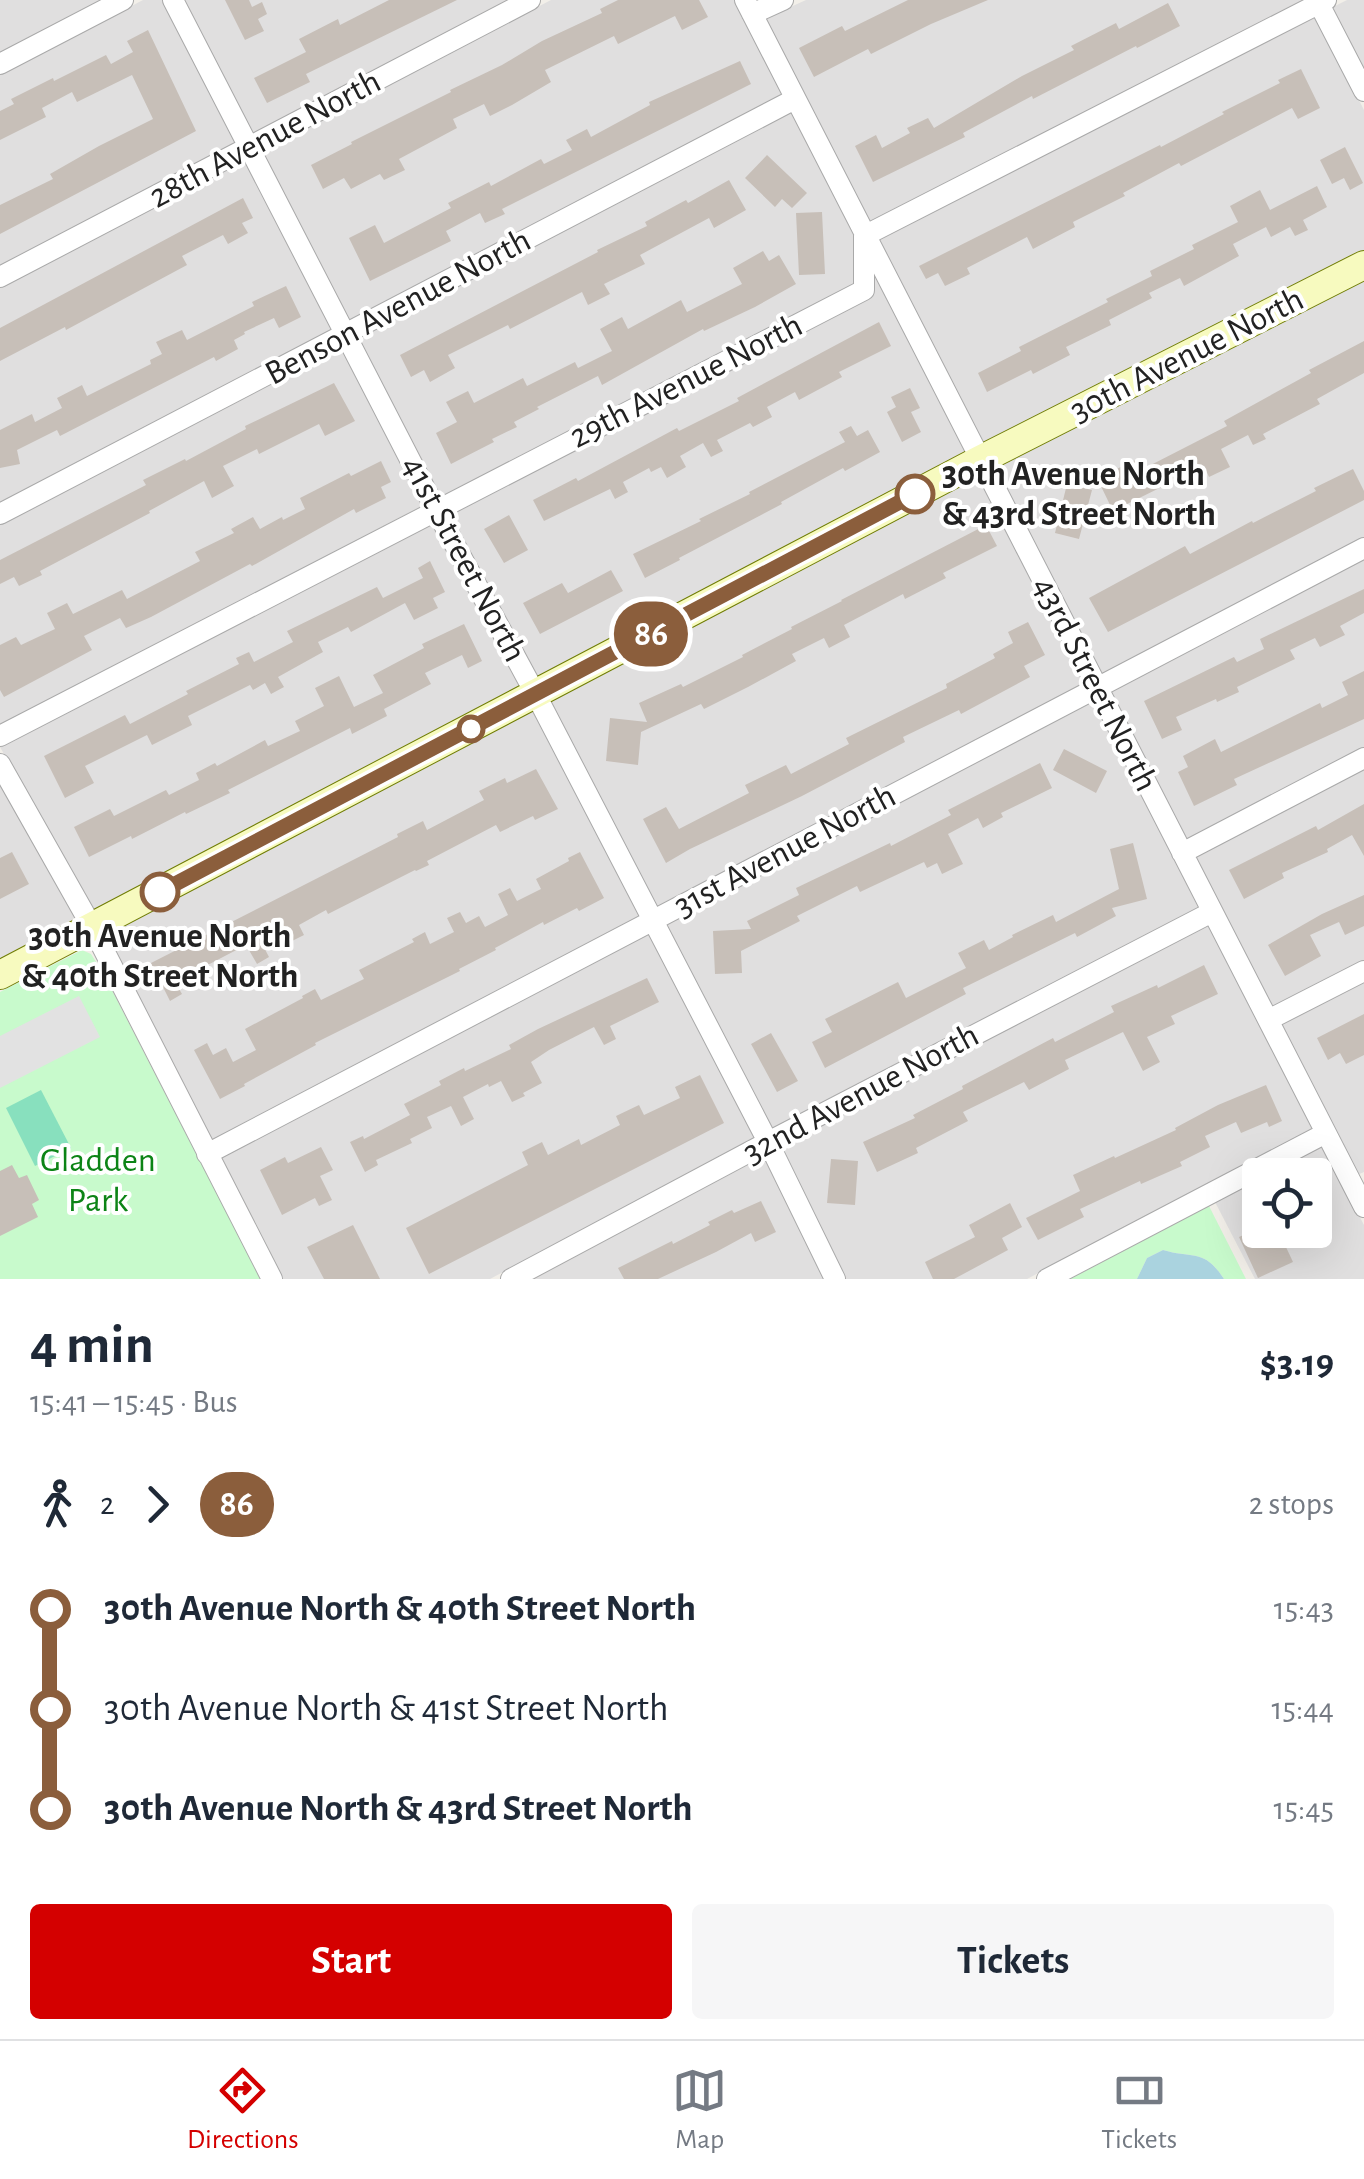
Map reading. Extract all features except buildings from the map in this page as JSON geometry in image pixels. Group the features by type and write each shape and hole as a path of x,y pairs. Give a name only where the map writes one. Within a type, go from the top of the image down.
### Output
{"street":[{"path":"0,64 122,0"},
{"name":"41st Street North","path":"174,0 768,1142 835,1279"},
{"name":"28th Avenue North","path":"0,277 530,0"},
{"path":"749,7 783,0"},
{"path":"864,236 1321,1 1364,91"},
{"name":"43rd Street North","path":"749,7 1096,688 1326,1133 1361,1192"},
{"name":"Benson Avenue North","path":"0,514 795,99"},
{"name":"29th Avenue North","path":"0,736 864,290 864,236"},
{"name":"30th Avenue North","path":"0,975 980,460 1364,265"},
{"name":"31st Avenue North","path":"206,1154 1364,548"},
{"path":"1182,853 1364,758"},
{"path":"0,764 92,927 272,1279"},
{"name":"32nd Avenue North","path":"510,1279 1212,912"},
{"path":"1268,1020 1364,971"},
{"path":"1047,1279 1326,1133"}],"shaded area":[{"path":"0,0 101,0 0,53"},
{"path":"143,0 164,0 237,143 0,266 0,75"},
{"path":"183,0 509,0 253,135"},
{"path":"551,0 735,0 783,94 349,321 262,152"},
{"path":"806,0 1305,0 868,223 764,19"},
{"path":"1347,0 1364,0 1364,72 1331,8"},
{"path":"1316,16 1364,110 1364,255 983,448 876,240"},
{"path":"792,111 856,237 855,284 439,498 357,339"},
{"path":"246,160 333,329 0,503 0,288"},
{"path":"873,271 968,455 539,682 448,515 868,299"},
{"path":"1364,276 1364,537 1100,675 992,465"},
{"path":"342,347 424,505 0,726 0,524"},
{"path":"977,473 1085,683 656,907 548,699"},
{"path":"433,522 524,690 95,915 0,747"},
{"path":"1364,559 1364,748 1185,840 1109,692"},
{"path":"1093,700 1200,907 771,1130 665,924"},
{"path":"533,707 641,915 210,1141 104,932"},
{"path":"1364,769 1364,960 1271,1008 1194,858"},
{"path":"0,782 79,923 0,964"},
{"path":"1209,924 1314,1129 1259,1158 1242,1158 1242,1167 1027,1279 845,1279 779,1147"},
{"path":"649,932 756,1137 490,1279 282,1279 219,1158"},
{"path":"1364,982 1364,1172 1357,1175 1280,1025"},
{"path":"79,996 100,1037 0,1088 0,1036"},
{"path":"1322,1146 1328,1158 1299,1158"},
{"path":"764,1155 826,1279 531,1279"},
{"path":"1332,1165 1364,1225 1364,1279 1255,1279 1215,1202 1242,1188 1242,1248 1332,1248"}],"green space":[{"name":"Gladden Park","path":"82,950 91,954 102,971 261,1279 0,1279 0,992"},
{"path":"41,1090 71,1148 35,1166 6,1108"},
{"path":"1209,1206 1246,1279 1224,1279 1204,1259 1163,1250 1147,1258 1137,1279 1070,1279"}],"water":[{"path":"1163,1250 1204,1259 1224,1279 1137,1279 1147,1258"}],"bus line":[{"name":"86","path":"160,892 915,494"}],"place":[{"name":"30th Avenue North & 43rd Street North","path":"915,494"},
{"name":"30th Avenue North & 40th Street North","path":"160,892"}]}
